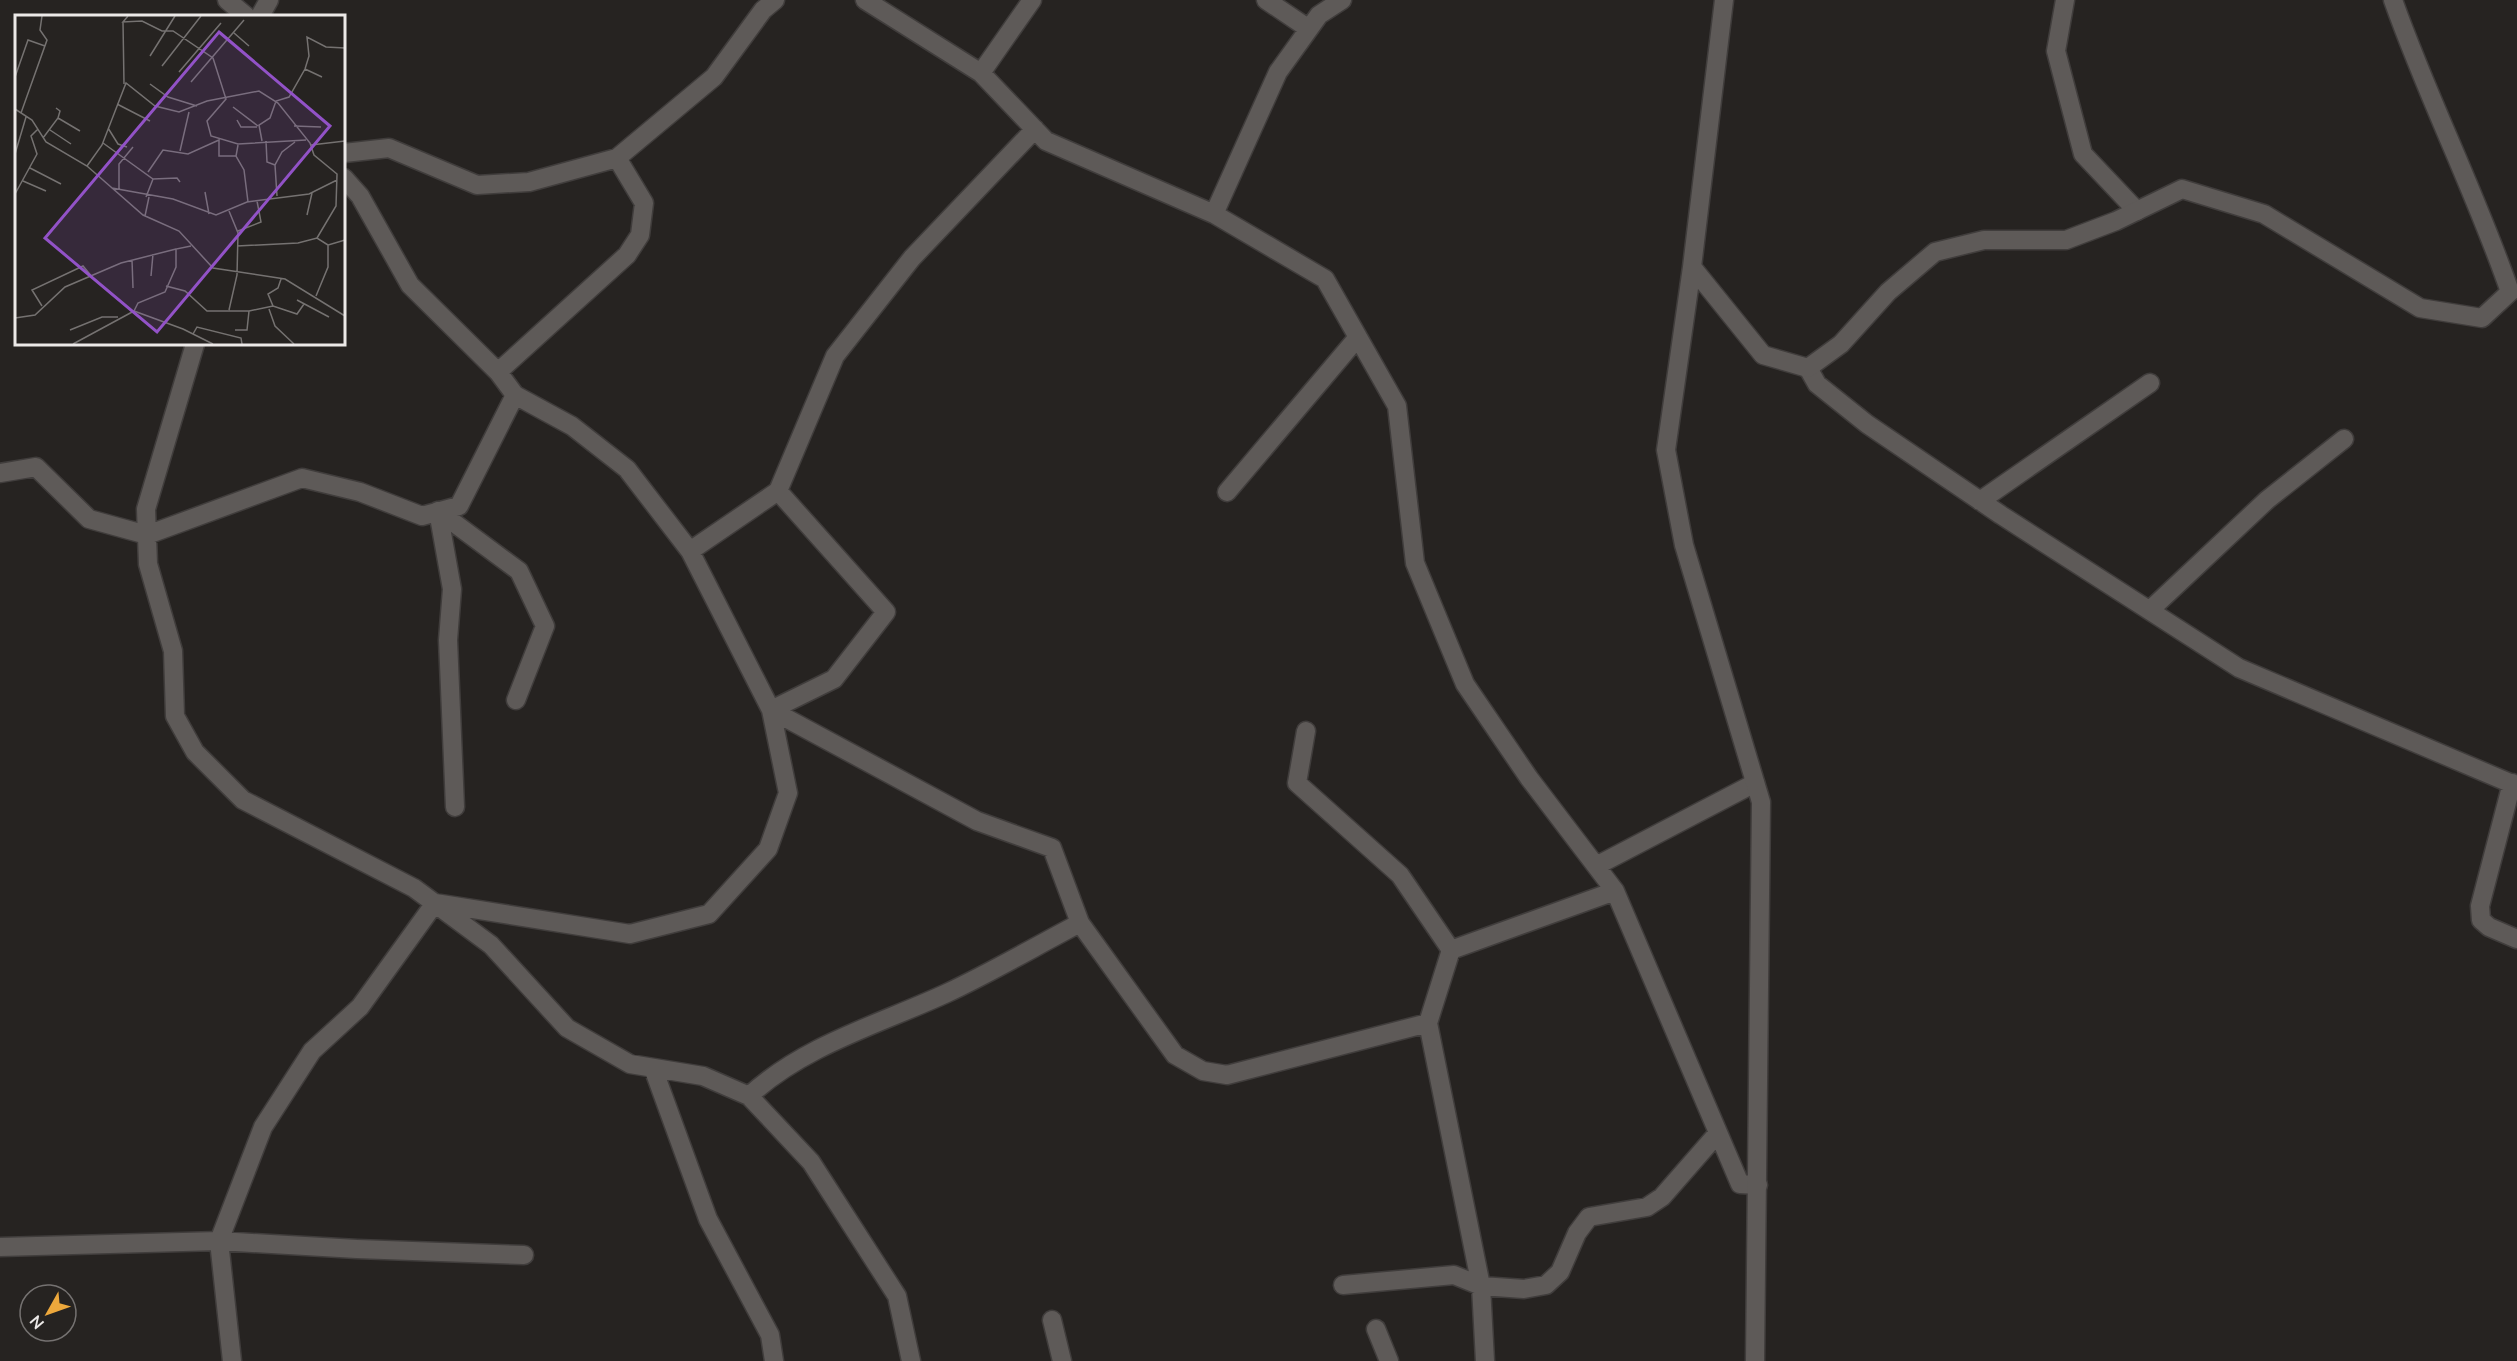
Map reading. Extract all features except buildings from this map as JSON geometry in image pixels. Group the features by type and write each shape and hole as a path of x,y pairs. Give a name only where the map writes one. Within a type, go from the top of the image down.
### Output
{"street":[{"path":"227,0 245,15"},
{"path":"261,15 269,0"},
{"path":"345,153 389,148 477,185 529,182 617,158 714,77 763,10 774,0"},
{"path":"865,0 981,73 1046,141 1214,214 1325,279 1396,406 1415,563 1465,684 1529,778 1615,891 1740,1184 1758,1185"},
{"path":"981,73 1032,0"},
{"path":"1266,0 1309,30"},
{"path":"1214,214 1278,72 1319,15 1342,0"},
{"path":"1724,0 1692,267 1666,450 1684,545 1761,802 1755,1361"},
{"path":"2065,0 2056,51 2083,154 2137,211"},
{"path":"1808,368 1841,344 1888,292 1935,252 1984,240 2066,240 2137,211 2182,189 2264,214 2420,308 2482,318 2514,296 2416,66 2392,0"},
{"path":"690,551 778,491 835,356 912,258 1035,129"},
{"path":"498,372 627,255 640,235 644,203 617,158"},
{"path":"345,179 360,195 410,285 498,372 515,395 572,426 627,469 690,551 771,710 788,793 768,849 709,914 630,934 435,903"},
{"path":"1692,267 1763,355 1808,368 1817,384 1867,424 1980,501 2239,668 2514,785 2480,906 2481,920 2489,927 2517,939"},
{"path":"1227,492 1358,337"},
{"path":"195,345 146,509 148,564 173,651 175,716 195,752 243,800 414,888 435,903 491,945 567,1028 630,1064 703,1076 749,1096 811,1162 897,1296 911,1361"},
{"path":"1980,501 2150,383"},
{"path":"0,473 36,467 89,519 147,535 302,478 360,492 422,516 459,506 515,395"},
{"path":"2150,610 2266,500 2344,440"},
{"path":"771,710 834,680 886,612 778,491"},
{"path":"438,511 519,571 545,626 516,700"},
{"path":"438,511 452,589 448,640 454,807"},
{"path":"771,710 977,821 1052,848 1080,923 1175,1054 1203,1071 1227,1075 1428,1023"},
{"path":"1306,731 1298,783 1400,875 1451,950"},
{"path":"1596,866 1755,783"},
{"path":"1451,950 1615,891"},
{"path":"232,1361 219,1241 263,1127 312,1051 360,1007 435,903"},
{"path":"749,1096 789,1066 889,1016 946,993 1080,923"},
{"path":"1451,950 1428,1023 1481,1286 1485,1361"},
{"path":"653,1068 708,1219 770,1335 774,1361"},
{"path":"1342,1285 1454,1275 1481,1286 1524,1289 1546,1285 1560,1272 1577,1233 1589,1217 1647,1207 1662,1197 1718,1133"},
{"path":"0,1247 219,1241 524,1255"},
{"path":"1052,1320 1062,1361"},
{"path":"1376,1329 1389,1361"}]}
